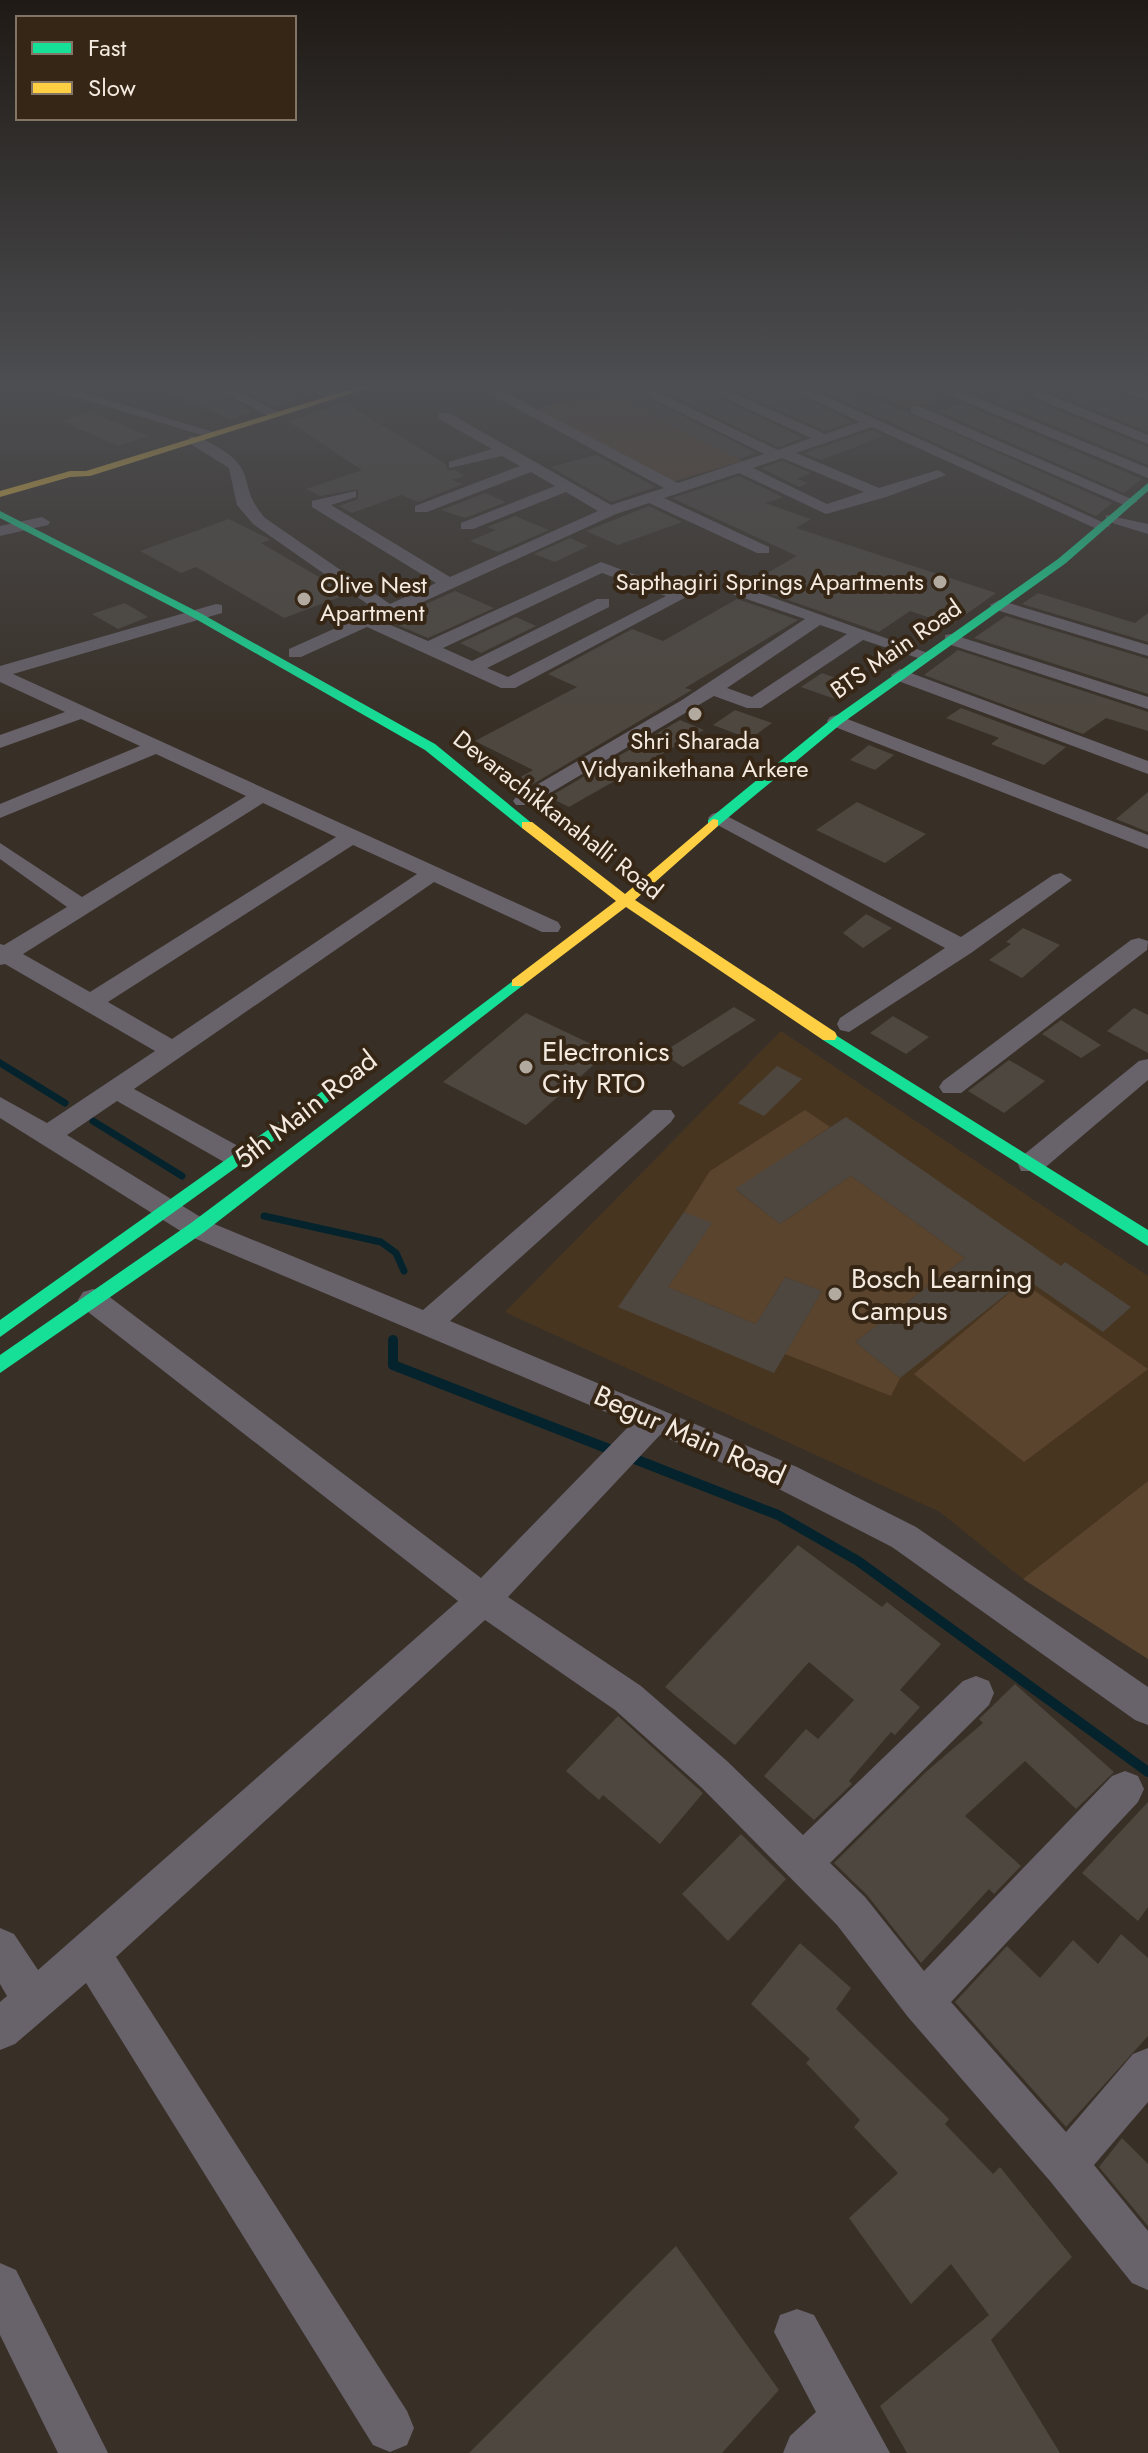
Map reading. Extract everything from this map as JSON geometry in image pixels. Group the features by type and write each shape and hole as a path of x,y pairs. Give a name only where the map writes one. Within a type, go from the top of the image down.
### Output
{"main road":[{"name":"BTS Main Road","path":"619,887 674,855 837,721 1062,561 1135,499"},
{"name":"Devarachikkanahalli Road","path":"0,501 158,575 449,742 523,801 619,887 741,955"},
{"name":"Devarachikkanahalli Road","path":"0,514 198,616 430,747 619,887 833,1039 1045,1152 1148,1239"},
{"name":"5th Main Road","path":"0,1365 197,1228 619,887"},
{"name":"5th Main Road","path":"2,1325 168,1212 351,1075"}],"street":[{"path":"244,499 259,521 389,611"},
{"path":"333,499 318,504 448,583"},
{"path":"421,509 446,499"},
{"path":"467,526 534,499"},
{"path":"589,499 610,511"},
{"path":"295,653 610,511 642,499"},
{"path":"654,499 763,550"},
{"path":"806,499 826,509 861,499"},
{"path":"1047,499 1107,522 1148,529"},
{"path":"0,531 42,522"},
{"path":"367,621 508,684 681,595 601,567 428,648"},
{"path":"735,589 927,656"},
{"path":"556,590 645,615"},
{"path":"472,668 603,603"},
{"path":"999,605 1148,651"},
{"path":"0,673 216,609"},
{"path":"523,801 713,689 812,623"},
{"path":"713,689 754,704 861,633"},
{"path":"951,639 1148,703"},
{"path":"0,673 549,928"},
{"path":"900,675 1148,768"},
{"path":"0,742 81,713"},
{"path":"837,721 1148,843"},
{"path":"0,812 155,747"},
{"path":"2,955 260,796"},
{"path":"719,818 963,948"},
{"path":"90,1003 351,837"},
{"path":"0,849 82,907"},
{"path":"47,1136 432,874"},
{"path":"852,1026 1061,880"},
{"path":"952,1087 1139,945"},
{"path":"2,955 171,1049"},
{"path":"1045,1152 1148,1067"},
{"path":"115,1089 240,1159"},
{"name":"Begur Main Road","path":"0,1106 197,1228 656,1419 786,1477 904,1537 1148,1708"},
{"path":"427,1324 662,1116"},
{"path":"93,1300 483,1600 628,1698 714,1774 851,1911 923,2002 1066,2165 1148,2267"},
{"path":"0,2029 90,1953 483,1600 656,1419"},
{"path":"802,1863 976,1693"},
{"path":"923,2002 1125,1789"},
{"path":"0,1948 34,2000"},
{"path":"90,1953 390,2428"},
{"path":"1066,2165 1148,2069"},
{"path":"0,2286 84,2453"},
{"path":"797,2332 856,2435 807,2453"}],"shaded area":[{"name":"Bosch Learning Campus","path":"781,1031 1148,1276 1148,1481 1023,1579 940,1512 505,1312"},
{"path":"805,1110 830,1127 736,1190 780,1224 851,1176 965,1258 855,1342 900,1378 891,1396 785,1354 822,1291 785,1277 756,1324 668,1287 711,1224 684,1212 710,1171"},
{"path":"1022,1282 1148,1369 1024,1462 914,1374"},
{"path":"1148,1481 1148,1659 1023,1579"}],"building":[{"path":"357,499 389,499 352,513 339,506"},
{"path":"468,499 506,502 465,518 441,510"},
{"path":"675,499 776,499 765,503 811,519 796,528 996,593 951,625 910,611 879,632 746,585 797,556"},
{"path":"1060,499 1104,499 1112,503 1096,516"},
{"path":"649,506 682,522 618,545 586,531"},
{"path":"515,516 549,530 498,552 470,541 496,530 487,527"},
{"path":"229,519 267,538 270,540 261,543 348,594 284,618 196,567 181,573 140,551"},
{"path":"570,538 588,546 555,562 534,554"},
{"path":"455,591 494,608 428,638 388,621"},
{"path":"1038,593 1135,623 1148,613 1148,642 1022,604"},
{"path":"737,599 798,620 685,688 692,690 528,787 515,780 533,770 475,741 577,687 548,674 632,629 663,641"},
{"path":"125,603 148,617 118,629 92,614"},
{"path":"1006,616 1148,659 1148,694 974,638"},
{"path":"516,617 536,626 481,653 460,643"},
{"path":"958,650 1148,712 1148,731 1106,718 1083,734 924,675"},
{"path":"822,673 856,685 835,699 801,687"},
{"path":"961,708 1066,747 1044,765 991,744 999,738 946,718"},
{"path":"735,710 772,723 750,739 713,725"},
{"path":"680,720 704,730 569,807 549,797"},
{"path":"869,745 894,755 875,770 850,760"},
{"path":"1148,792 1148,832 1116,819"},
{"path":"857,802 926,834 885,863 816,830"},
{"path":"866,914 892,928 863,948 843,933"},
{"path":"1023,928 1060,945 1022,978 989,960 1011,944 1006,942"},
{"path":"734,1007 756,1020 683,1067 662,1053"},
{"path":"1134,1008 1148,1015 1148,1053 1107,1031"},
{"name":"Electronics City RTO","path":"526,1013 608,1052 526,1125 443,1082"},
{"path":"893,1016 929,1037 906,1054 870,1033"},
{"path":"1061,1020 1101,1045 1081,1058 1042,1034"},
{"path":"1009,1060 1045,1081 1004,1113 968,1091"},
{"path":"777,1066 802,1079 764,1116 738,1103"},
{"path":"846,1117 1061,1266 1065,1262 1131,1307 1103,1332 1026,1279 900,1378 855,1342 965,1258 851,1176 780,1224 735,1189"},
{"path":"684,1212 712,1223 668,1287 756,1324 785,1277 822,1291 774,1373 618,1307"},
{"path":"798,1545 882,1607 887,1602 941,1644 900,1690 920,1707 895,1735 891,1732 849,1781 852,1784 814,1820 764,1776 806,1729 818,1739 854,1700 809,1662 735,1745 665,1687"},
{"path":"1015,1684 1114,1772 1076,1809 1025,1761 965,1816 1021,1866 994,1894 989,1889 921,1963 867,1895 834,1863 927,1771 983,1723 979,1719"},
{"path":"618,1716 703,1793 660,1844 603,1795 599,1800 566,1771"},
{"path":"1148,1802 1148,1907 1138,1921 1082,1873"},
{"path":"741,1834 786,1879 728,1941 682,1894"},
{"path":"1121,1934 1148,1958 1148,2036 1066,2127 955,2002 1007,1946 1040,1978 1073,1940 1098,1964"},
{"path":"800,1943 851,1988 836,2009 949,2119 945,2124 993,2174 1000,2167 1072,2257 991,2340 1060,2453 907,2453 880,2406 989,2315 951,2264 911,2304 849,2218 898,2173 854,2127 860,2120 806,2063 810,2059 751,2004"},
{"path":"1122,2138 1148,2164 1148,2226 1099,2167"},
{"path":"676,2246 779,2390 722,2453 469,2453"}],"waterway":[{"path":"0,1063 65,1103"},
{"path":"93,1121 182,1176"},
{"path":"264,1216 381,1242 396,1253 404,1271"},
{"path":"393,1340 393,1365 614,1451"},
{"path":"627,1456 778,1515 858,1561 1148,1772"}],"traffic: fast":[{"path":"713,823 837,721 1062,561 1133,499"},
{"path":"0,514 198,616 430,747 527,825"},
{"path":"0,1365 197,1228 517,983"},
{"path":"829,1036 1148,1239"},
{"path":"0,1330 334,1089"}],"traffic: slow":[{"path":"517,983 639,890 713,823"},
{"path":"527,825 605,887 829,1036"}],"place":[{"name":"Sapthagiri Springs Apartments","path":"940,582"},
{"name":"Olive Nest Apartment","path":"304,599"},
{"name":"Shri Sharada Vidyanikethana Arkere","path":"695,714"},
{"name":"Electronics City RTO","path":"526,1067"},
{"name":"Bosch Learning Campus","path":"835,1294"}]}
